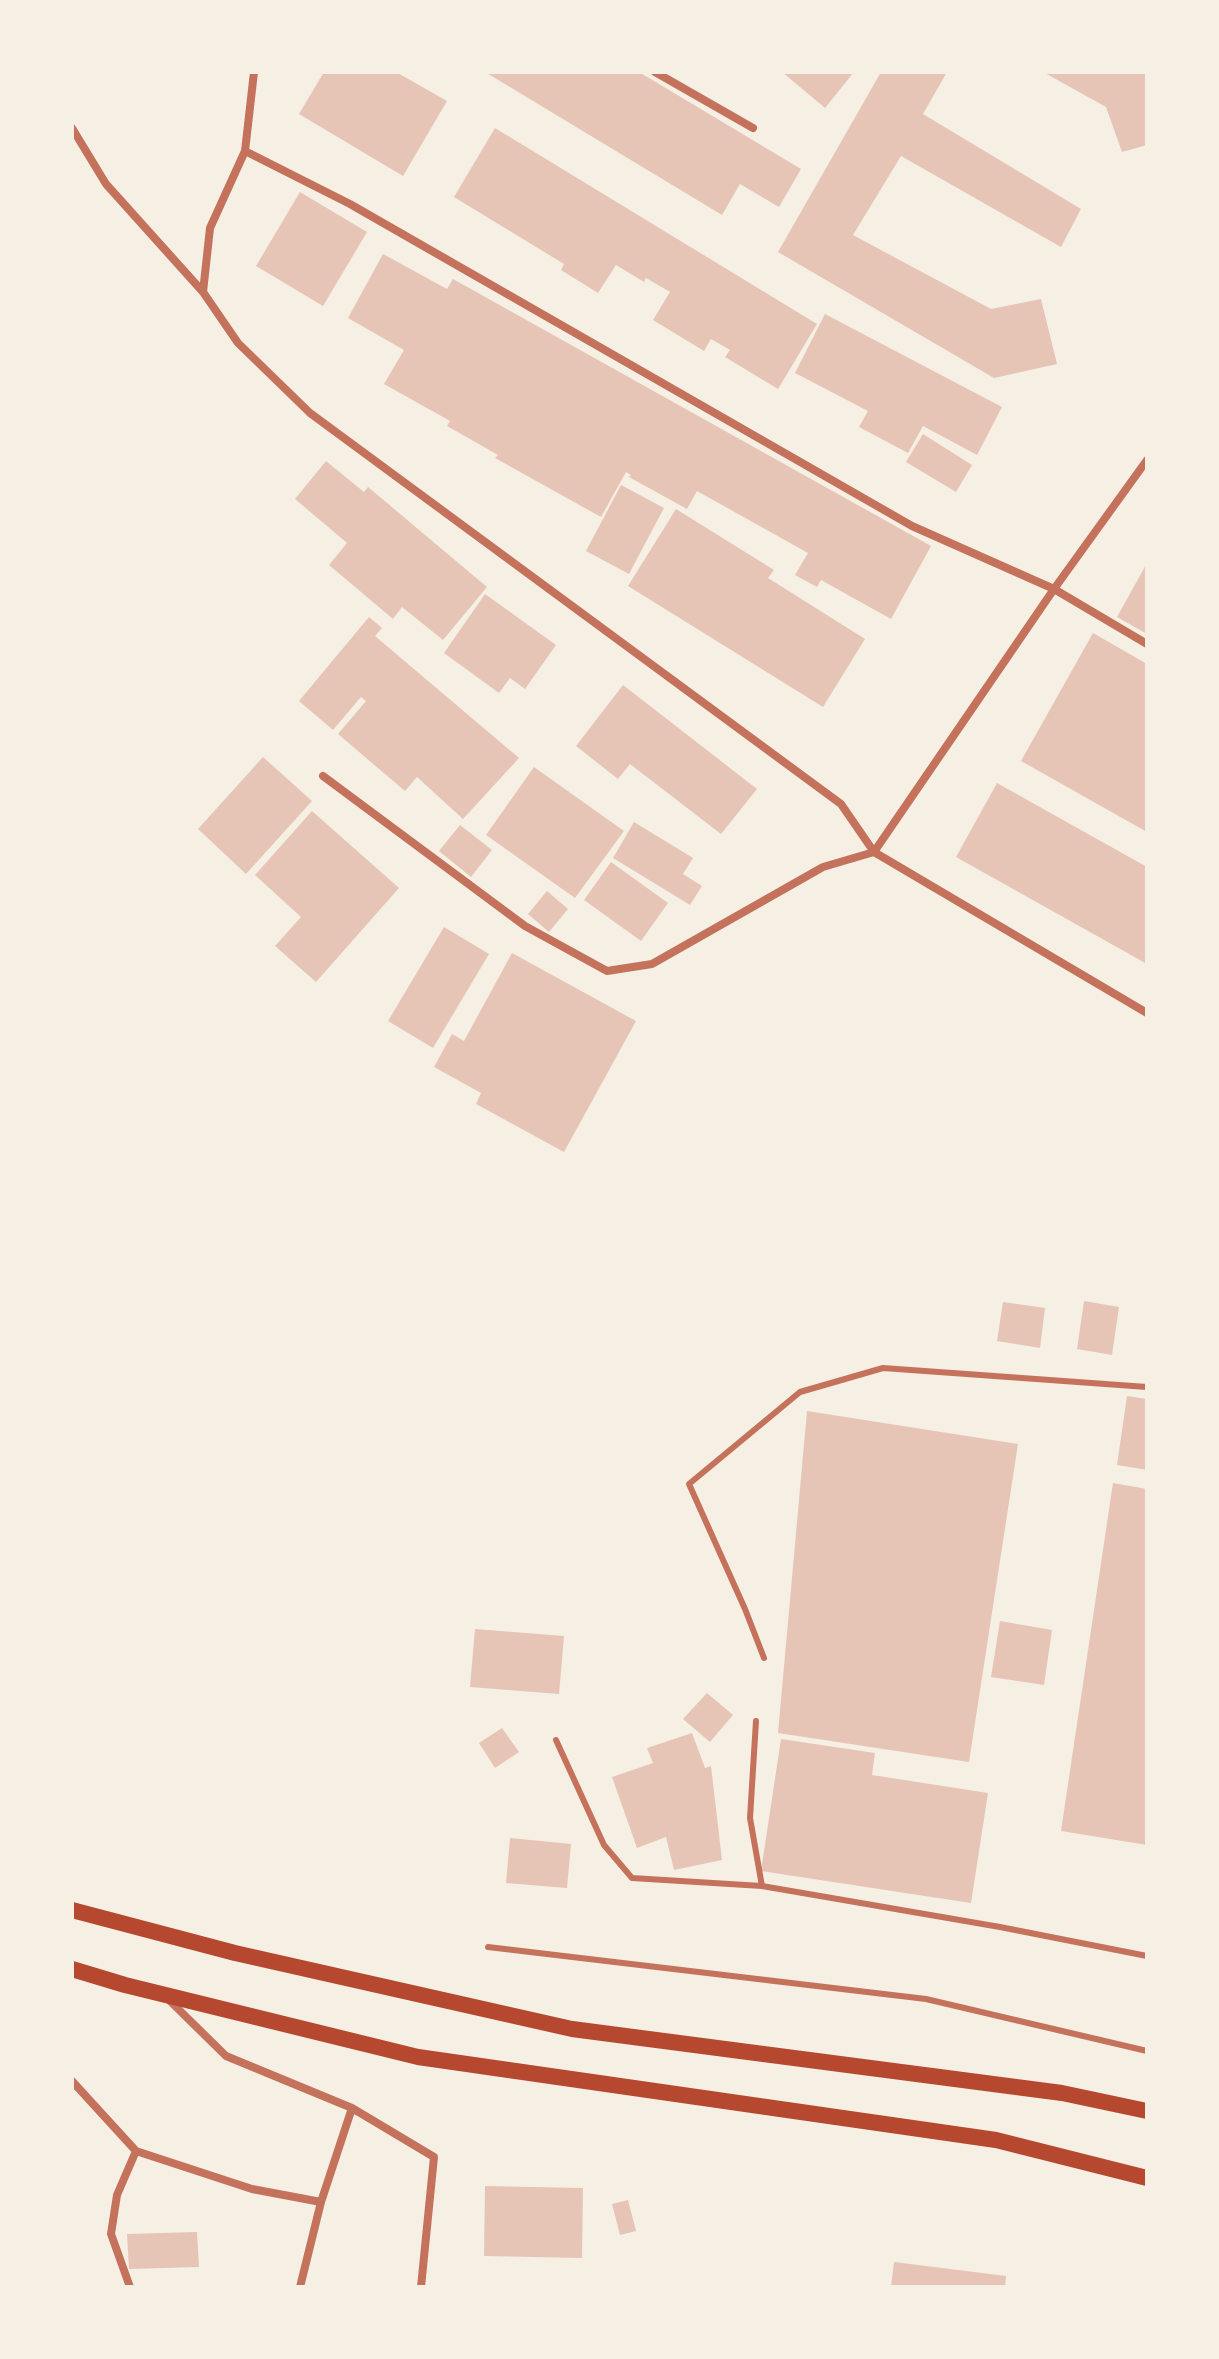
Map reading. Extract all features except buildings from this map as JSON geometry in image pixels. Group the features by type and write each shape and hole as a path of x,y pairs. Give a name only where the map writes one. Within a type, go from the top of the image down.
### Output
{"main road":[{"path":"72,1910 235,1953 572,2029 1062,2093 1147,2111"},
{"path":"72,1969 164,1995 418,2057 996,2140 1147,2178"}],"street":[{"path":"203,292 210,228 245,151 254,72"},
{"path":"655,72 753,128"},
{"path":"72,128 106,184 203,292 238,343 310,413 841,804 874,852 1147,1013"},
{"path":"245,151 350,204 912,526 1054,589 1147,644"},
{"path":"323,776 525,926 607,971 652,964 823,867 874,852 1054,589 1147,460"},
{"path":"164,1995 226,2056 352,2108 434,2157 421,2287"},
{"path":"72,2081 136,2151 252,2189 321,2202"},
{"path":"300,2287 321,2202 352,2108"},
{"path":"130,2287 111,2234 117,2195 136,2151"}],"lane":[{"path":"764,1658 689,1484 800,1392 883,1368 1147,1387"},
{"path":"756,1721 750,1818 762,1886"},
{"path":"556,1740 604,1845 632,1878 762,1886 1147,1956"},
{"path":"488,1947 926,1999 1147,2051"}]}
